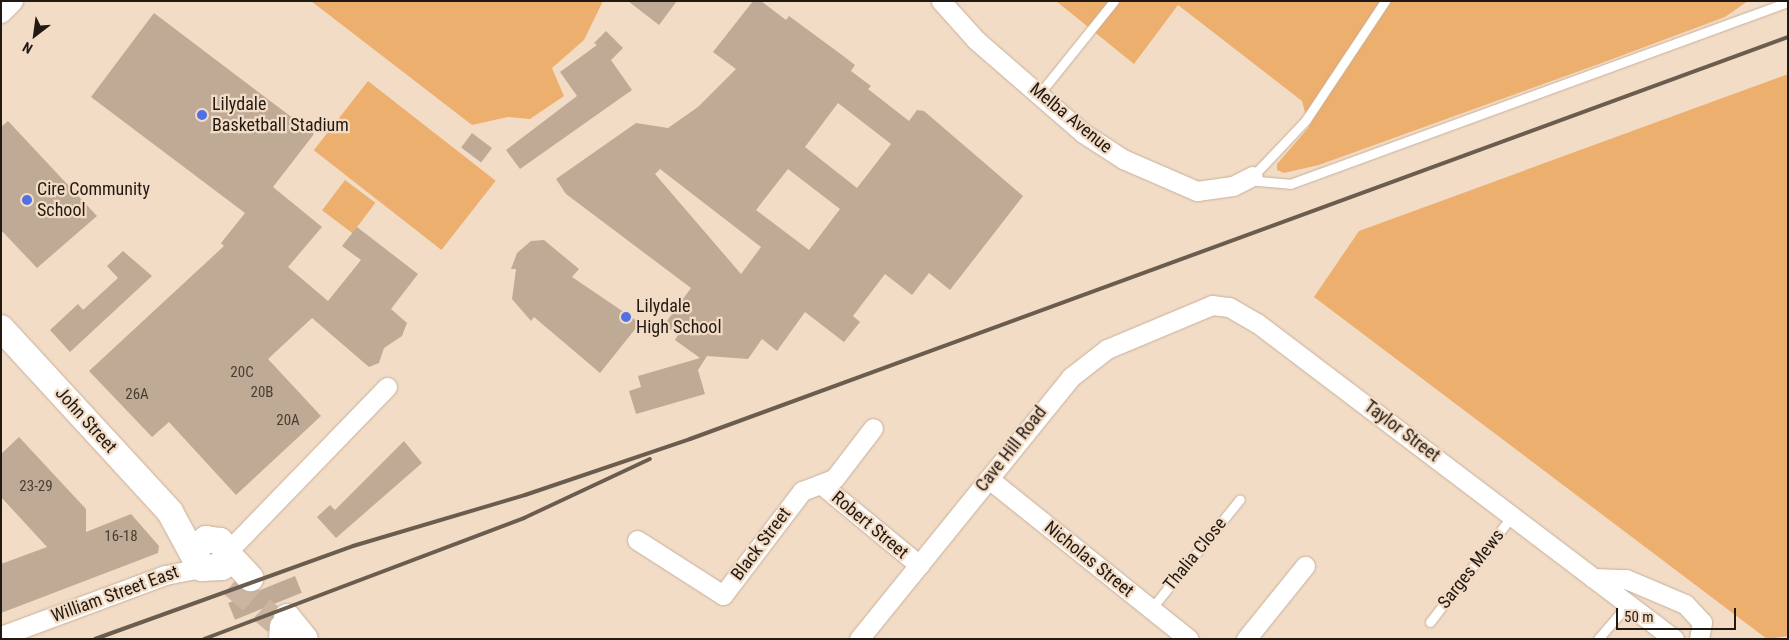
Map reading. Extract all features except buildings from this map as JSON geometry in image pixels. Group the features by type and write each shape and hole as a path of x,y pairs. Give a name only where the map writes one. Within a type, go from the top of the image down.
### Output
{"main road":[{"name":"John Street","path":"1,328 170,512 219,560"},
{"path":"283,628 305,639"}],"street":[{"path":"1,13 13,1"},
{"name":"Melba Avenue","path":"941,1 976,40 1040,93 1083,133 1123,160 1174,184 1198,191 1233,186 1253,176"},
{"name":"Taylor Street","path":"1202,308 1229,307 1258,324 1674,639"},
{"name":"Cave Hill Road","path":"859,639 1071,377 1107,349 1202,308"},
{"name":"William Street East","path":"1,636 165,575 219,560 259,515 387,387"},
{"name":"Black Street","path":"637,540 723,595 802,491 822,485 834,478 873,428"},
{"name":"Nicholas Street","path":"989,479 1189,639"},
{"name":"Robert Street","path":"822,485 919,565"},
{"path":"1246,639 1305,566"},
{"path":"1593,578 1626,579 1685,604 1702,622 1704,630 1698,639"}],"lane":[{"path":"1040,93 1114,1"},
{"path":"1385,1 1306,120 1253,176 1267,185 1290,184 1788,2"},
{"name":"Thalia Close","path":"1151,609 1240,499"},
{"name":"Sarges Mews","path":"1430,622 1512,516"},
{"path":"1598,639 1628,604"}],"shaded area":[{"path":"311,1 603,1 584,40 552,68 564,96 530,119 508,117 472,125"},
{"path":"1056,1 1748,1 1725,17 1607,61 1319,165 1284,173 1277,170 1277,164 1309,127 1302,101 1178,5 1134,64"},
{"path":"1788,74 1788,636 1767,639 1314,297 1359,231"},
{"path":"368,81 496,181 441,250 314,150"},
{"path":"345,180 375,203 352,233 322,210"}],"tunnel":[{"path":"232,584 276,622"}],"railway":[{"path":"95,639 353,546 525,495 690,439 1788,37"},
{"path":"204,639 524,518 650,459"}],"place":[{"name":"Lilydale Basketball Stadium","path":"202,115"},
{"name":"Cire Community School","path":"27,200"},
{"name":"Lilydale High School","path":"626,317"}]}
